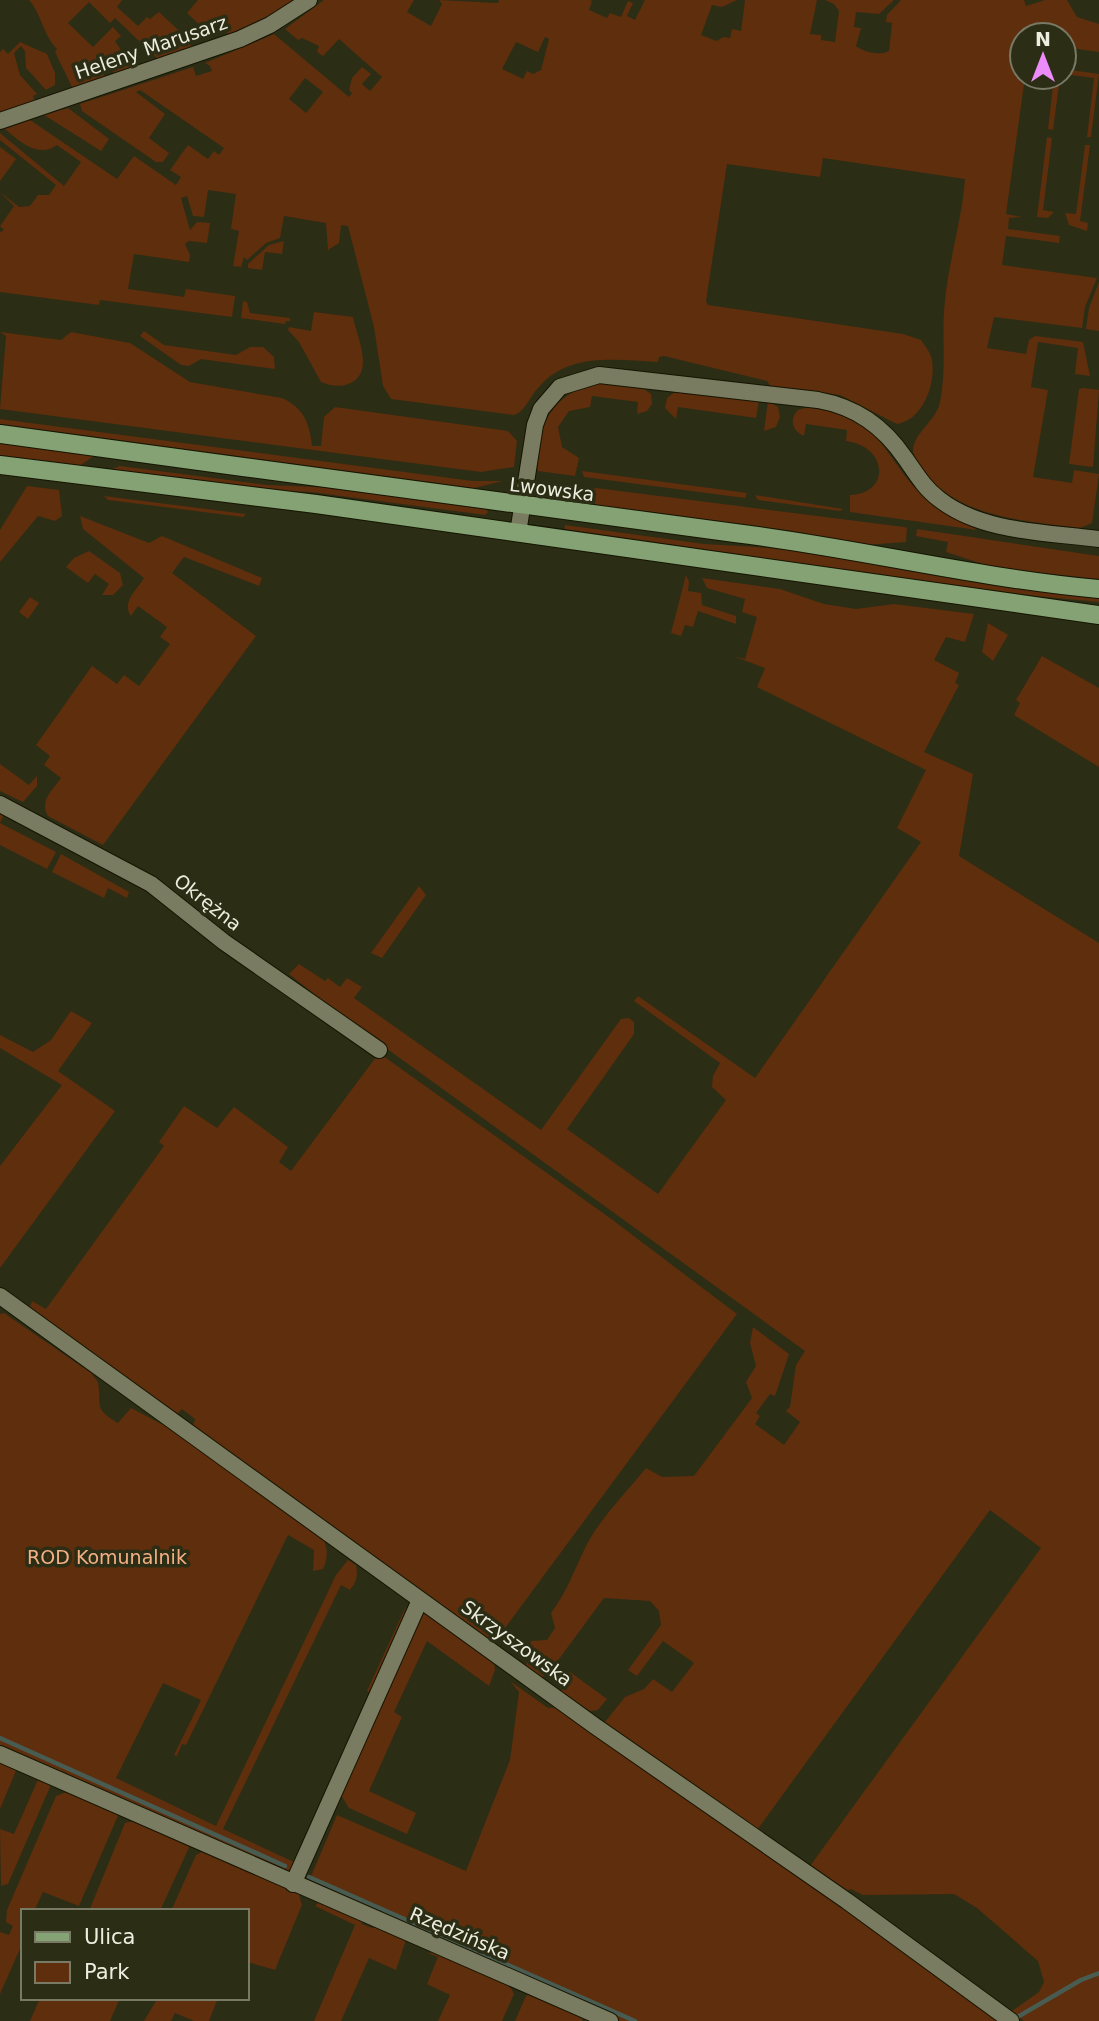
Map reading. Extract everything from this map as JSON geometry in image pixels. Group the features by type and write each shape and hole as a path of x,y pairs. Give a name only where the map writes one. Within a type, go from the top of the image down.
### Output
{"main road":[{"name":"Lwowska","path":"0,434 523,507 737,533 998,578 1099,589"},
{"path":"0,465 518,533 1099,615"}],"street":[{"name":"Heleny Marusarz","path":"0,121 240,39 270,25 309,0"},
{"path":"518,533 541,409 560,387 570,381 617,374 833,403 860,414 884,432 925,486 954,510 990,523 1099,539"},
{"name":"Okrężna","path":"0,804 151,884 224,942 379,1050"},
{"name":"Skrzyszowska","path":"0,1296 420,1600 1006,2017"},
{"path":"293,1884 420,1600"},
{"name":"Rzędzińska","path":"0,1754 610,2021"}],"green space":[{"path":"29,0 122,0 117,7 138,26 147,17 150,19 159,12 189,40 192,47 159,60 115,18 110,23 89,2 68,23 93,47 113,27 121,36 115,41 133,68 114,74 103,60 98,64 106,79 73,89 55,52 57,49"},
{"path":"198,0 297,0 229,37 227,32 213,21 204,29 187,13"},
{"path":"324,0 414,0 407,12 431,26 442,4 439,0 498,3 499,0 590,0 589,10 607,18 610,13 621,17 628,1 633,3 627,16 635,20 645,0 737,0 722,7 712,5 701,35 717,41 723,37 730,38 732,29 741,31 745,0 817,0 810,34 821,35 821,40 835,42 839,11 834,4 825,0 894,0 879,14 856,12 854,27 861,28 856,46 867,52 881,53 889,51 892,23 886,22 887,15 901,0 1024,0 1026,6 1045,0 1067,0 1077,17 1099,24 1099,52 1078,49 1078,21 1008,21 1008,91 1023,91 1006,214 1022,217 1009,218 1008,229 1060,236 1059,243 1006,236 1002,265 1097,278 1085,307 1082,328 994,317 987,348 1026,354 1029,340 1035,336 1083,342 1090,376 1075,374 1078,348 1038,342 1031,387 1048,390 1033,477 1072,483 1074,470 1099,474 1092,523 1080,528 1032,522 1008,518 962,503 942,490 926,474 913,452 917,439 940,402 945,300 965,179 823,158 820,177 727,164 706,301 708,305 903,334 921,340 932,360 930,390 914,416 897,424 840,395 771,387 767,381 664,356 659,357 658,362 594,361 564,368 551,376 522,410 514,415 391,399 383,386 374,327 348,226 341,225 339,243 328,250 326,223 284,216 280,238 266,243 247,260 244,257 241,267 233,266 239,231 231,229 236,194 208,190 204,217 193,216 187,196 181,198 190,230 197,222 210,223 207,243 189,241 185,244 190,255 189,262 134,254 128,289 184,297 186,289 235,296 232,317 100,300 99,305 0,292 0,232 4,230 0,226 14,206 0,192 19,207 30,206 38,195 49,195 56,185 0,140 0,133 64,186 81,162 57,145 43,150 29,147 5,129 30,120 117,179 134,156 176,185 181,177 170,170 188,145 208,159 214,151 219,155 224,148 140,90 136,92 165,114 149,138 169,153 163,162 156,162 82,111 80,104 193,67 196,76 212,71 205,63 274,34 349,97 352,93 349,90 352,78 362,67 371,74 362,84 370,91 382,77 339,39 323,56 317,52 319,46 302,38 298,40 285,29","holes":["545,37 549,39 541,70 533,74 527,71 523,79 502,69 516,42 538,52","305,78 323,92 306,113 289,99"]},
{"path":"20,42 47,54 55,73 55,85 46,90 26,68 25,51 21,46 14,53 20,75 37,94 33,96 35,102 0,113 0,52 3,49 8,54"},
{"path":"1078,71 1099,74 1091,137 1087,137 1094,78 1078,76"},
{"path":"1052,91 1058,91 1053,130 1048,129"},
{"path":"68,108 109,139 101,151 44,115"},
{"path":"1047,137 1052,138 1043,210 1054,212 1048,218 1037,217"},
{"path":"1085,145 1090,145 1080,221 1088,223 1087,231 1069,225 1065,213 1076,214"},
{"path":"0,147 16,159 0,181"},
{"path":"284,241 282,254 265,252 262,270 248,268 248,264 269,245"},
{"path":"1099,282 1099,331 1086,329 1089,308"},
{"path":"243,301 247,302 250,313 290,318 290,321 285,324 241,318"},
{"path":"314,312 353,317 363,362 362,370 354,381 342,386 321,382 299,342 288,330 289,327 311,331"},
{"path":"144,331 164,345 236,355 250,347 263,347 274,357 275,369 201,359 189,366 181,365 140,336"},
{"path":"0,332 61,340 71,332 130,343 190,382 282,398 301,412 310,431 312,446 321,446 324,417 335,407 508,431 517,441 514,467 481,472 0,409 6,336"},
{"path":"601,383 643,388 651,394 652,404 647,411 637,414 638,402 592,396 590,407 569,411 558,427 562,447 579,458 575,476 538,471 539,439 551,412 560,401 572,393 585,386"},
{"path":"1079,389 1099,390 1093,467 1069,464"},
{"path":"675,392 759,400 756,418 678,407 676,419 665,408 667,398"},
{"path":"768,401 778,407 780,417 776,427 764,431"},
{"path":"808,407 853,419 867,429 927,500 977,530 850,512 850,495 864,492 873,486 878,478 876,460 870,451 846,441 847,430 806,424 804,436 800,434 794,428 793,417 798,410"},
{"path":"0,419 473,481 503,481 474,488 0,424"},
{"path":"0,442 94,456 78,467 0,457"},
{"path":"120,466 267,485 338,488 485,508 488,512 485,515 311,492 244,490 106,471"},
{"path":"582,471 747,493 745,498 584,477"},
{"path":"27,486 59,490 62,516 55,521 38,516 0,562 0,530"},
{"path":"596,488 904,527 907,528 906,542 864,545 786,530 568,501 573,491"},
{"path":"755,495 843,509 840,511 758,500"},
{"path":"104,496 246,514 243,517 108,500"},
{"path":"80,516 149,543 162,536 262,578 259,586 184,557 172,573 256,636 103,845 48,816 46,801 61,778 44,765 50,756 36,745 92,666 117,684 124,675 139,686 170,644 160,637 167,627 138,606 131,616 128,611 129,601 144,578 83,529"},
{"path":"565,525 704,544 788,549 978,583 1099,597 1099,602 1035,596 564,533"},
{"path":"917,529 1099,556 1099,579 995,568 946,552 948,542 916,536"},
{"path":"89,551 120,573 123,585 113,595 102,595 109,584 95,574 88,583 66,567 74,558"},
{"path":"686,575 689,582 688,591 701,593 702,605 736,616 736,624 698,611 693,627 685,625 681,636 671,633"},
{"path":"702,578 780,589 824,604 856,609 894,604 974,614 965,642 946,637 934,660 959,673 955,683 959,685 924,752 973,774 959,856 1099,943 1099,2021 1024,2021 1012,2011 1039,1992 1044,1982 1038,1961 977,1908 954,1894 863,1895 851,1889 845,1892 810,1866 1041,1548 990,1510 757,1830 605,1722 625,1697 644,1689 653,1679 672,1692 694,1663 663,1641 637,1676 628,1670 661,1625 659,1611 650,1601 604,1598 548,1674 542,1677 526,1666 531,1641 547,1640 555,1628 551,1613 566,1589 592,1535 646,1468 662,1477 694,1476 752,1398 746,1382 756,1366 750,1343 753,1327 789,1354 775,1396 770,1394 756,1413 760,1416 755,1424 784,1445 800,1422 786,1411 790,1407 796,1365 805,1351 350,1022 289,974 299,964 325,981 328,978 340,987 347,978 362,987 354,998 541,1130 621,1019 629,1018 634,1022 634,1034 567,1129 658,1194 726,1100 712,1087 713,1076 720,1063 634,1001 638,996 755,1078 921,842 897,828 926,770 757,687 765,668 733,656 745,659 757,617 742,612 745,599 707,588"},
{"path":"30,597 39,603 28,619 19,612"},
{"path":"988,623 1008,635 993,661 982,652"},
{"path":"1042,656 1099,688 1099,767 1014,715 1020,703 1016,700"},
{"path":"0,764 29,785 37,776 37,786 23,802 0,791"},
{"path":"0,810 5,812 0,823"},
{"path":"0,823 56,852 47,869 0,845"},
{"path":"61,854 129,892 127,898 108,888 104,898 52,872"},
{"path":"419,886 426,895 382,958 371,953"},
{"path":"71,1011 92,1023 58,1071 115,1111 0,1268 0,1166 62,1085 0,1048 0,1035 33,1052 51,1040"},
{"path":"379,1053 610,1218 737,1314 494,1643 193,1426 195,1419 182,1409 177,1414 30,1307 32,1301 46,1309 164,1146 159,1142 184,1106 217,1128 234,1107 288,1147 279,1162 291,1171"},
{"name":"ROD Komunalnik","path":"4,1313 91,1373 98,1382 100,1406 110,1418 118,1423 131,1408 173,1430 323,1538 326,1546 327,1557 323,1569 313,1571 314,1550 288,1535 186,1745 182,1744 177,1756 174,1755 201,1700 163,1683 116,1778 216,1826 336,1575 348,1560 356,1565 354,1584 350,1590 341,1585 223,1829 296,1863 287,1872 0,1749 0,1314"},
{"path":"407,1604 389,1660 372,1694 367,1691"},
{"path":"425,1610 494,1662 495,1670 489,1686 427,1641 394,1712 402,1717 369,1791 416,1813 407,1834 349,1808 339,1792 418,1617"},
{"path":"570,1672 607,1699 598,1710 590,1711 562,1692 561,1684"},
{"path":"510,1681 548,1708 562,1707 1000,2021 619,2021 309,1881 337,1815 466,1871 510,1760 519,1692"},
{"path":"0,1758 18,1766 0,1809"},
{"path":"40,1775 49,1780 50,1787 8,1884 1,1886 0,1829 14,1834"},
{"path":"72,1790 120,1811 79,1906 43,1892 35,1909 21,1909 21,1947 0,1994 0,1932 9,1935 13,1926 6,1922 7,1910 56,1796"},
{"path":"138,1820 191,1843 161,1909 90,1909 125,1823"},
{"path":"205,1850 298,1891 302,1905 275,1970 248,1962 248,1909 172,1909 196,1855"},
{"path":"320,1901 361,1918 362,1924 372,1928 380,1926 407,1937 396,1970 369,1958 341,2021 314,2021 355,1925 315,1906"},
{"path":"440,1951 482,1967 509,1986 514,1994 502,2021 438,2021 450,1995 427,1984 438,1957 428,1953"},
{"path":"532,1992 584,2015 582,2021 515,2021 526,1996"},
{"path":"39,2000 119,2000 110,2021 30,2021"},
{"path":"154,2000 217,2000 209,2021 194,2021 175,2013 171,2021 144,2021 156,2001"}],"waterway":[{"path":"0,1738 285,1866"},
{"path":"309,1877 635,2021"},
{"path":"1014,2019 1081,1980 1099,1973"}]}
